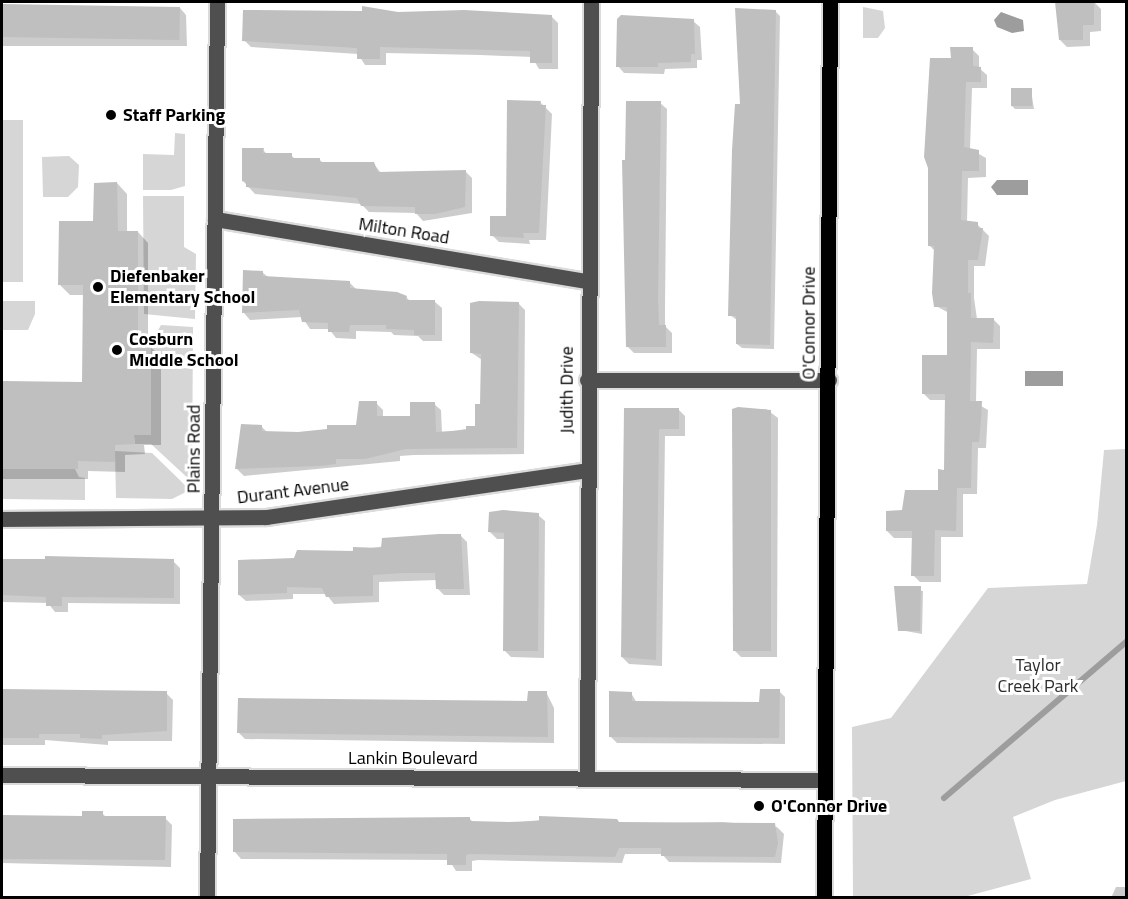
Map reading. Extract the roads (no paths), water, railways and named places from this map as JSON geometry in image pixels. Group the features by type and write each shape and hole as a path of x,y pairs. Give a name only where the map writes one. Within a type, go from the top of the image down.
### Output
{"main road":[{"name":"O'Connor Drive","path":"824,897 830,2"}],"street":[{"name":"Plains Road","path":"207,897 217,2"},
{"name":"Judith Drive","path":"587,778 587,281 591,2"},
{"name":"Milton Road","path":"215,219 587,281"},
{"path":"587,380 828,380"},
{"name":"Durant Avenue","path":"2,519 266,517 587,470"},
{"name":"Lankin Boulevard","path":"2,775 823,780"}],"waterway":[{"path":"944,798 1126,642"}],"place":[{"name":"Staff Parking","path":"111,115"},
{"name":"Diefenbaker Elementary School","path":"98,287"},
{"name":"Cosburn Mıddle School","path":"117,350"},
{"name":"O'Connor Drive","path":"759,806"}],"park label":[{"name":"Taylor Creek Park","path":"1038,676"}]}
